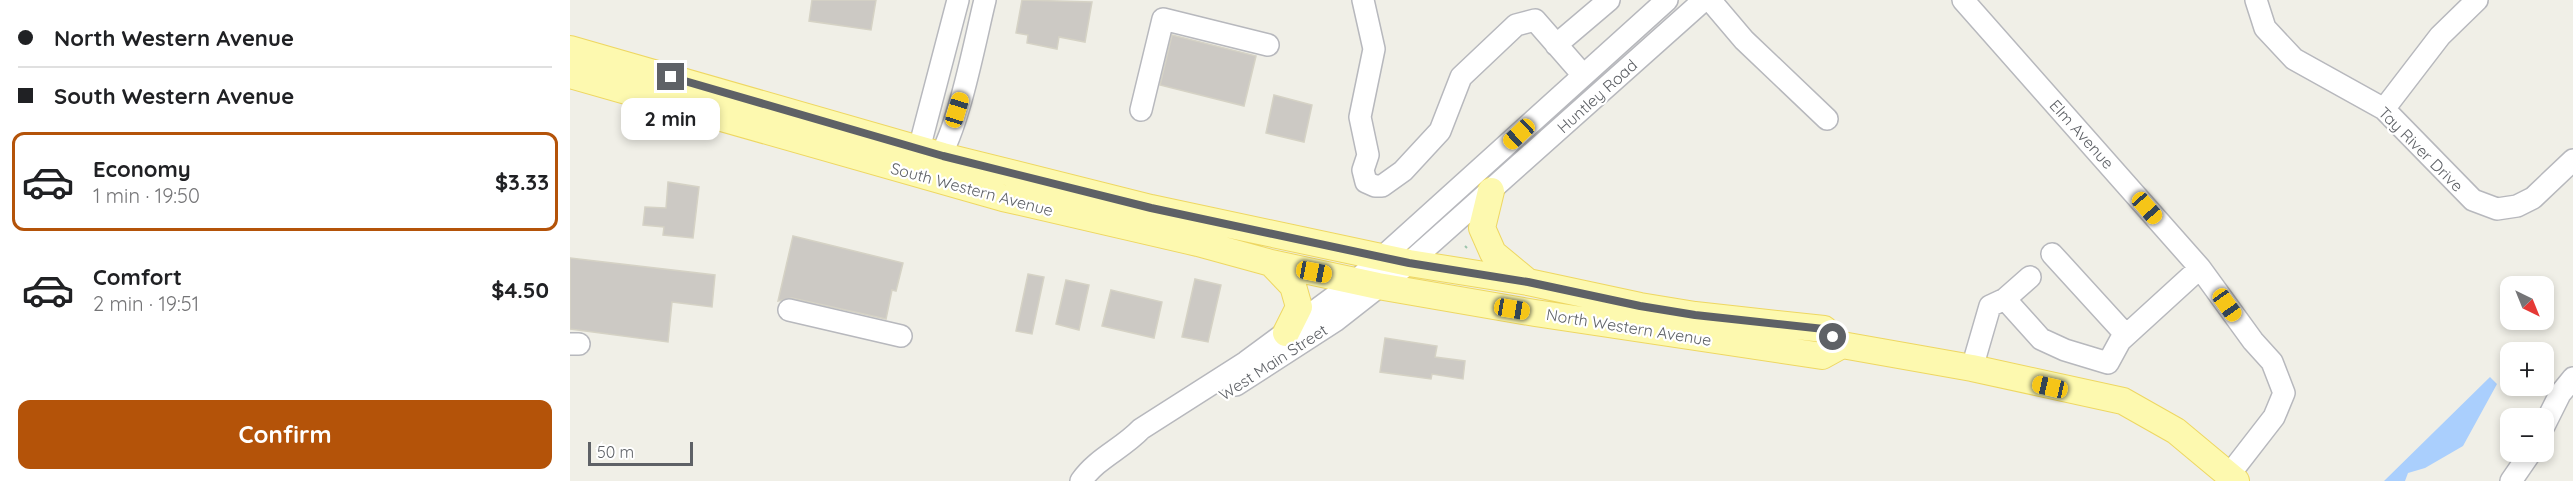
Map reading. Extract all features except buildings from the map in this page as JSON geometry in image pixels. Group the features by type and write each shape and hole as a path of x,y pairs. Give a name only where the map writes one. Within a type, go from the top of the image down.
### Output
{"main road":[{"name":"South Western Avenue","path":"570,49 931,152 1151,208 1409,263"},
{"name":"South Western Avenue","path":"570,75 925,177 1271,263 1368,283"},
{"path":"1491,191 1482,228 1493,253 1528,282"},
{"path":"1271,263 1293,286 1299,307 1287,333"},
{"name":"North Western Avenue","path":"1409,263 1528,282 1695,315 1824,329 1842,345 1972,368 2123,401 2176,431 2232,478"},
{"name":"North Western Avenue","path":"1368,283 1535,313 1822,356 1842,345"}],"street":[{"path":"925,177 958,0"},
{"path":"931,152 961,94 985,0"},
{"path":"1363,0 1374,49 1360,117 1368,155 1363,171 1366,182 1375,186 1382,186 1403,171 1440,131 1461,77 1516,25 1534,20 1583,75"},
{"path":"1556,45 1608,0"},
{"name":"Huntley Road","path":"1384,258 1667,0"},
{"name":"Huntley Road","path":"1409,263 1704,0"},
{"path":"1710,0 1744,40 1827,119"},
{"name":"Elm Avenue","path":"1964,0 2200,268 2253,341 2272,362 2284,393 2274,417 2232,478"},
{"name":"Tay River Drive","path":"2256,0 2265,28 2294,59 2384,109 2473,200 2498,209 2517,206 2533,198 2573,160"},
{"path":"2384,109 2440,36 2477,0"},
{"path":"1141,110 1163,19 1268,45"},
{"path":"2052,254 2126,335"},
{"name":"West Main Street","path":"1128,442 1148,440 1206,406 1335,321 1368,283 1384,258"},
{"name":"West Main Street","path":"1081,481 1104,457 1128,442 1141,429 1207,388 1287,333 1368,283 1409,263"},
{"path":"2006,299 2041,339 2065,350 2108,363 2120,341 2200,268"},
{"path":"1972,368 1990,306 2006,299 2030,277"},
{"path":"789,310 901,336"},
{"path":"2553,408 2560,394 2573,378"},
{"path":"2511,481 2524,462"}],"path":[{"path":"1459,255 1466,247 1472,249"}],"water":[{"path":"2490,377 2497,384 2463,446 2425,468 2408,473 2405,481 2384,481"}],"route":[{"path":"671,77 943,156 1151,208 1409,263 1528,282 1640,306 1695,315 1824,329 1833,337"}]}
